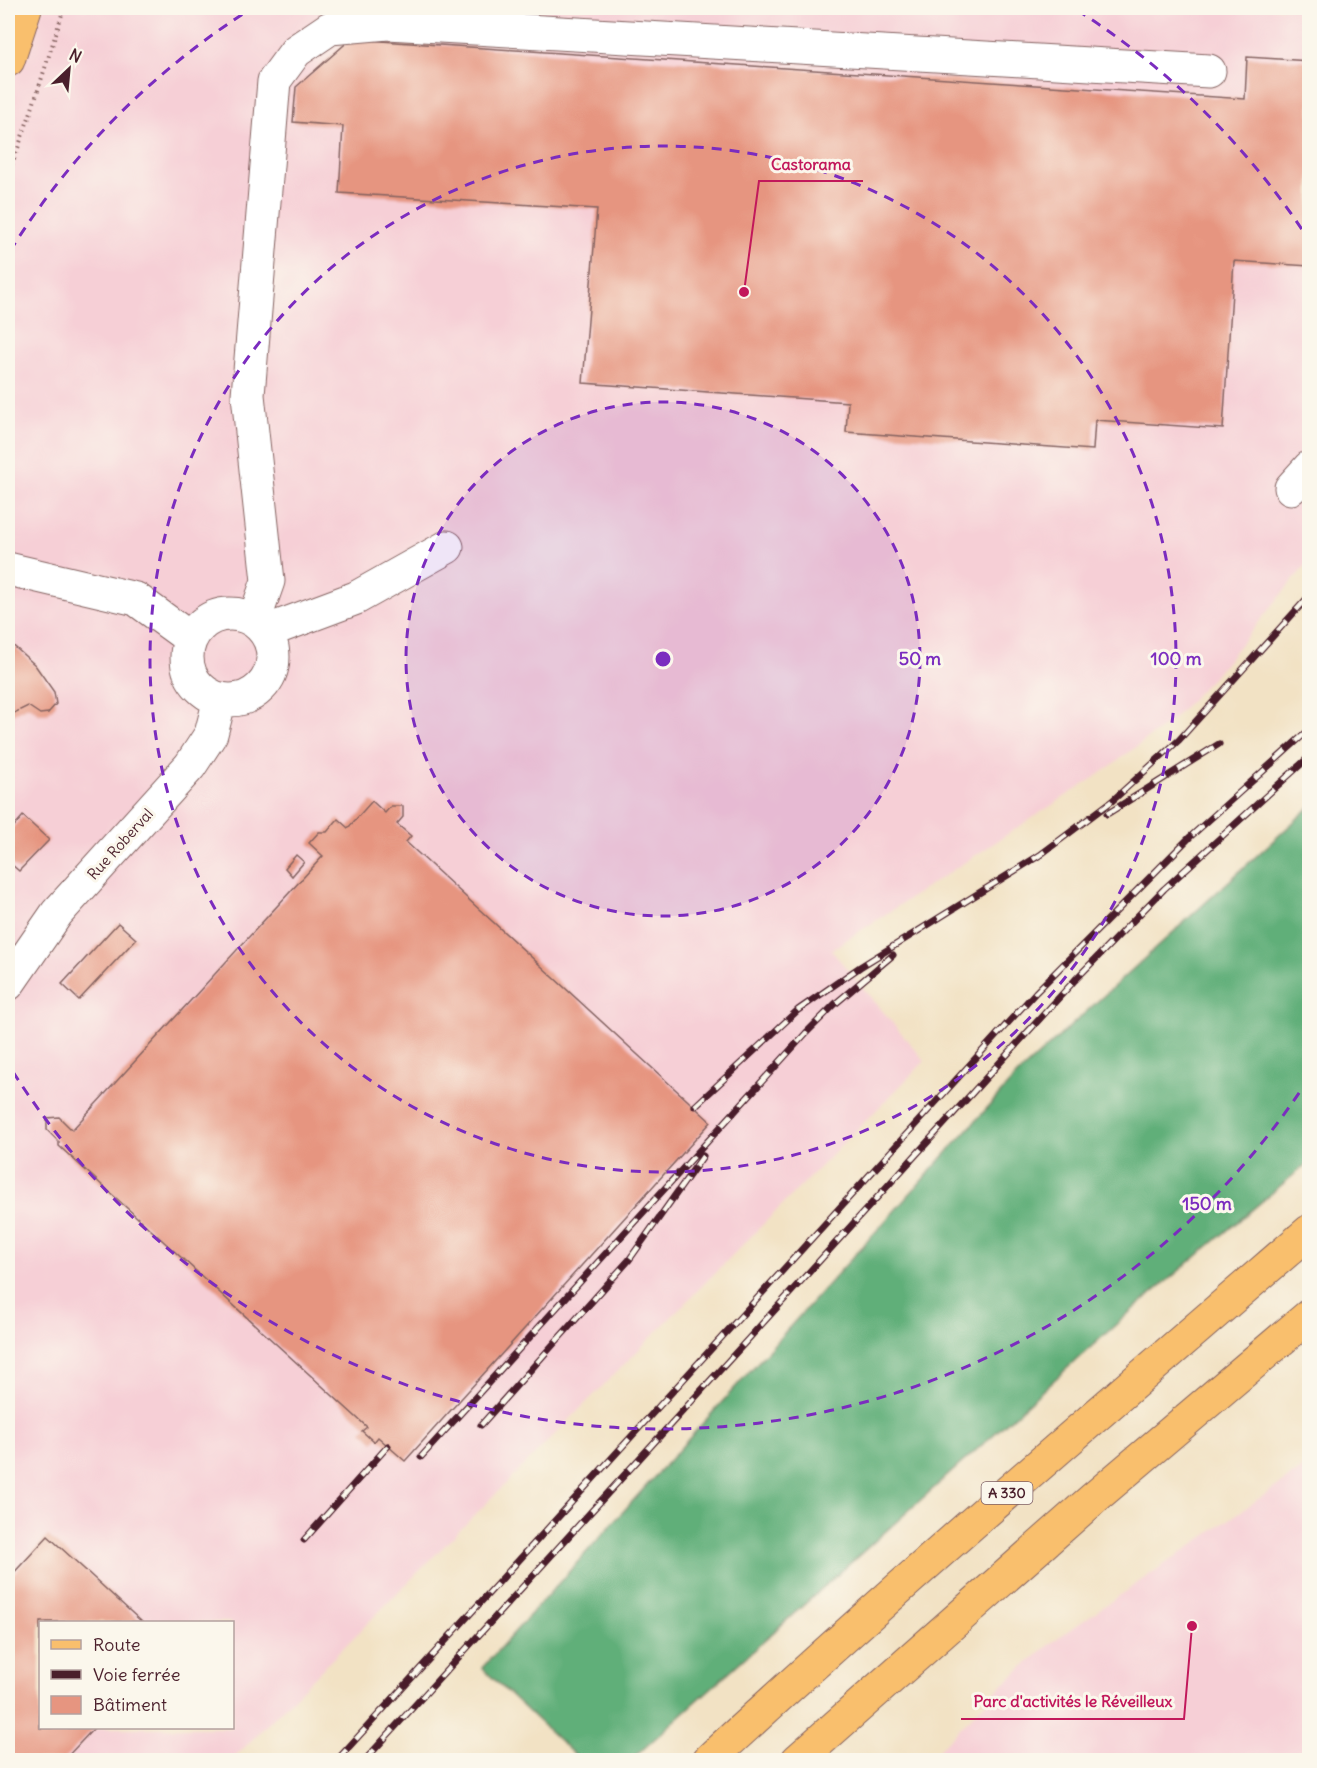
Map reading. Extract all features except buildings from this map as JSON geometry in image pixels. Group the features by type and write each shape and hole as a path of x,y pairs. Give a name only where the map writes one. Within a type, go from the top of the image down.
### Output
{"main road":[{"path":"8,60 25,8"},
{"name":"A 330","path":"709,1761 800,1676 1030,1473 1310,1231"},
{"path":"798,1761 1093,1499 1310,1315"}],"street":[{"path":"447,547 356,598 260,626 234,615 212,618 200,626 191,639 187,653 189,668 195,682 206,693 220,699 235,700 250,696 270,675 273,652 260,626 268,581 248,395 274,81 296,51 330,28 388,23 1209,71"},
{"path":"8,569 136,598 191,639"},
{"name":"Rue Roberval","path":"8,984 57,913 190,766 211,734 220,699"}],"path":[{"path":"8,176 33,109 64,8"}],"shaded area":[{"path":"8,8 1309,8 1309,561 1217,673 1171,721 1101,773 831,950 925,1061 232,1760 8,1760"},
{"path":"1309,1464 1309,1760 929,1760 1001,1686 1051,1643"}],"green space":[{"path":"1309,808 1309,1162 1131,1311 631,1760 580,1760 482,1668 1017,1075"}],"railway":[{"path":"695,1106 798,1010 860,967 1040,855 1112,801 1179,740 1310,595"},
{"path":"337,1760 1036,992 1190,837 1310,729"},
{"path":"1107,814 1219,744"},
{"path":"365,1760 1075,980 1164,889 1310,756"},
{"path":"421,1457 806,1033 835,1004 893,955"},
{"path":"481,1425 629,1260 703,1156"},
{"path":"304,1540 388,1446"}],"place":[{"name":"Castorama","path":"744,292"},
{"name":"Parc d'activités le Réveilleux","path":"1192,1626"}]}
